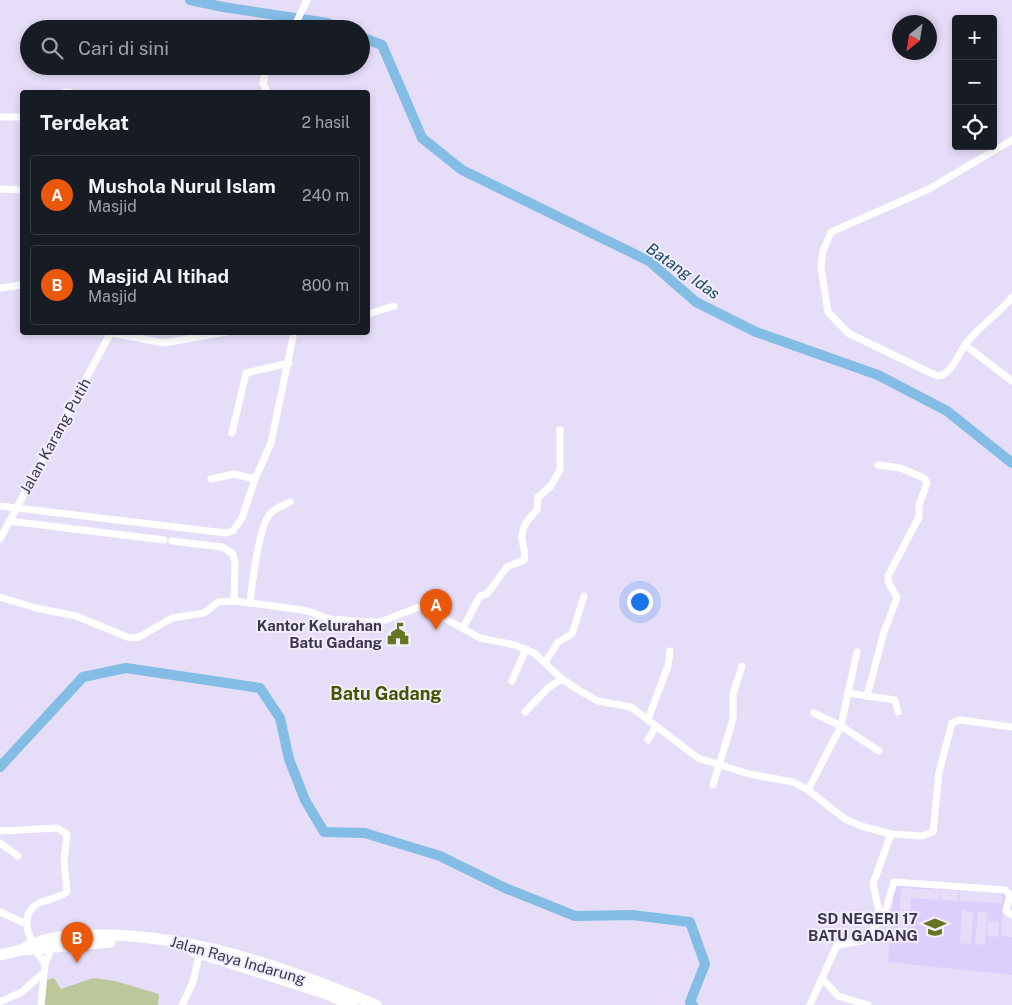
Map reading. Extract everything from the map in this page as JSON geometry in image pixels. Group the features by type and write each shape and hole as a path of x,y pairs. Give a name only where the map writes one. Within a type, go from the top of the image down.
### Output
{"highway":[{"name":"Jalan Raya Indarung","path":"0,955 53,942 139,942 174,946 200,950 326,986 376,1005"},
{"name":"Jalan Raya Indarung","path":"200,950 327,994 352,1005"}],"street":[{"path":"297,20 307,0"},
{"path":"265,75 263,83 266,90"},
{"path":"0,117 20,117"},
{"path":"1012,140 929,189 831,232 821,260 828,312 848,333 937,376 947,373 979,327 1001,310 1012,297"},
{"path":"0,188 20,190"},
{"path":"0,288 20,285"},
{"path":"370,313 394,306"},
{"name":"Jalan Karang Putih","path":"0,539 110,335"},
{"path":"122,335 164,343 209,335"},
{"path":"0,506 230,532 236,528 242,518 255,479 271,443 294,335"},
{"path":"966,345 1012,381"},
{"path":"232,433 246,373 289,363"},
{"path":"463,628 480,596 487,594 490,586 509,566 524,560 526,553 522,540 524,525 537,510 538,497 550,487 560,470 560,430"},
{"path":"867,696 879,649 897,598 888,581 888,576 918,517 919,505 927,480 906,470 878,465"},
{"path":"211,478 234,474 255,479"},
{"path":"250,603 253,578 266,519 273,511 290,502"},
{"path":"9,522 164,540"},
{"path":"172,541 222,547 233,554 235,563 234,601"},
{"path":"546,661 558,642 572,634 584,596"},
{"path":"0,597 36,608 76,616 130,638 139,637 172,618 201,614 215,603 234,601 300,610 335,620 369,622 380,622 422,607 485,639 526,648 546,661 562,679 594,699 624,704 648,719 691,754 719,766 793,782 808,790 845,819 861,826 891,834 922,836 932,832 939,772 952,723 960,720 1012,727"},
{"path":"512,681 526,648"},
{"path":"648,719 665,673 670,651"},
{"path":"808,790 840,726 857,652"},
{"path":"713,784 733,719 733,694 742,666"},
{"path":"525,712 548,688 562,679"},
{"path":"848,693 895,700 898,712"},
{"path":"814,713 840,726 879,751"},
{"path":"648,740 656,726"},
{"path":"0,831 57,828 67,834 64,860 68,892 34,906 28,914 26,924 29,948 44,968"},
{"path":"880,916 872,884 891,834"},
{"path":"0,843 18,856"},
{"path":"810,1005 837,945 866,940 886,909 891,887 896,882 1005,890 1010,895 1006,911 1012,916"},
{"path":"0,912 26,924"},
{"path":"41,1005 44,968 53,942"},
{"path":"182,1005 193,982 200,950"},
{"path":"0,1002 22,992 44,968"},
{"path":"822,978 838,996 868,1005"}],"shaded area":[{"name":"SD NEGERI 17 BATU GADANG","path":"895,882 1005,893 1001,936 1012,937 1012,975 888,962","holes":["901,888 940,890 939,900 911,898 909,933 898,932","941,890 959,891 958,901 941,900","960,891 1002,893 1002,903 960,901","962,910 973,912 971,944 960,943","978,911 987,913 985,945 975,944","988,921 999,922 998,937 987,936"]}],"green space":[{"path":"54,978 61,989 93,978 115,981 159,994 158,1005 45,1005 46,980"}],"waterway":[{"name":"Batang Idas","path":"190,0 308,20"},
{"name":"Batang Idas","path":"370,40 382,45 422,138 462,170 649,261 696,302 756,332 878,375 947,411 1012,463"},
{"path":"0,767 83,677 126,668 260,688 280,718 289,759 305,800 324,832 365,833 440,856 505,888 575,916 632,915 690,922 705,964 690,1002 693,1005"}],"place":[{"name":"Mushola Nurul Islam","path":"436,630"},
{"name":"Kantor Kelurahan Batu Gadang","path":"398,634"},
{"name":"SD NEGERI 17 BATU GADANG","path":"935,927"},
{"name":"Masjid Al Itihad","path":"77,963"}],"district":[{"name":"Batu Gadang","path":"386,693"}]}
